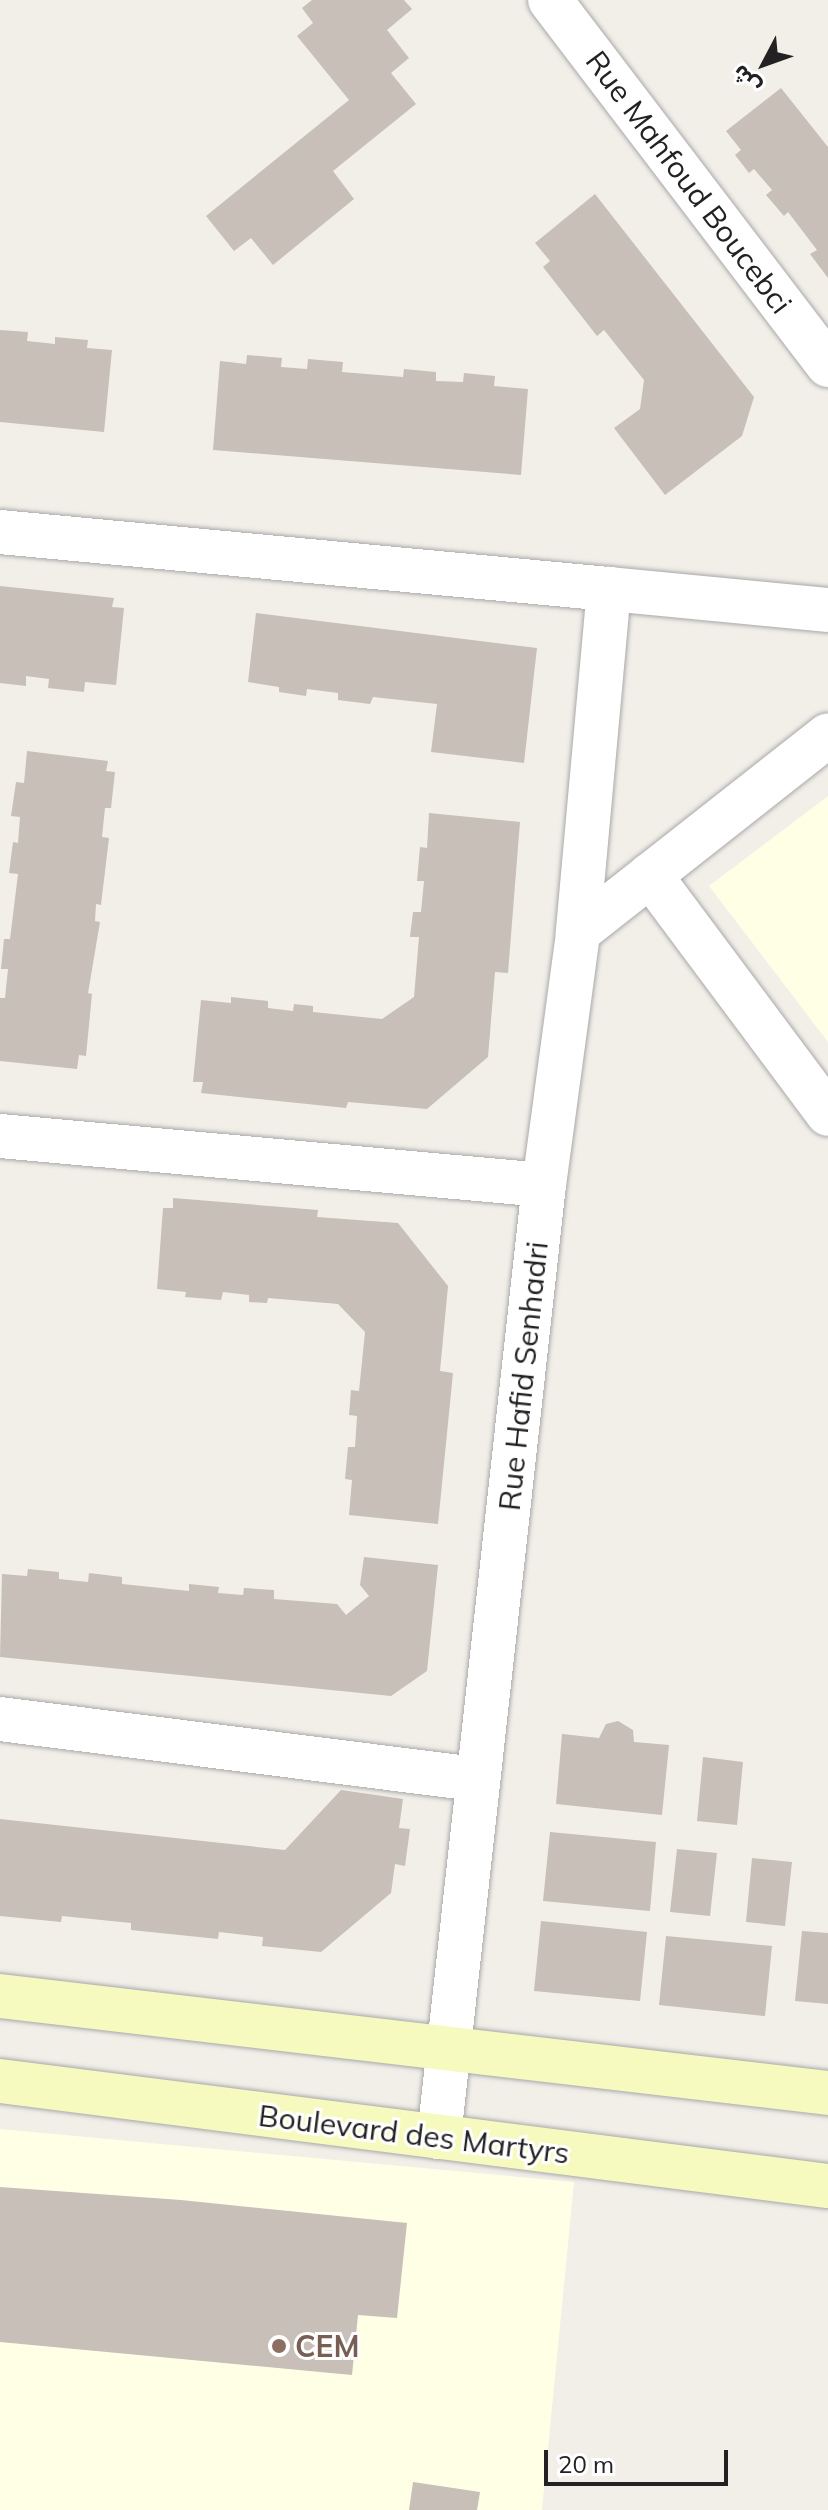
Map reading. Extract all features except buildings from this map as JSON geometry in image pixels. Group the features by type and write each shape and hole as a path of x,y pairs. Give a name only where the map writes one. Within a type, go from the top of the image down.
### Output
{"street":[{"name":"Rue Mahfoud Boucebci","path":"550,0 828,365"},
{"path":"0,532 828,610"},
{"name":"Rue Hafid Senhadri","path":"439,2137 544,1185 578,932 609,589"},
{"path":"578,932 828,735"},
{"path":"650,875 828,1114"},
{"path":"0,1136 544,1185"},
{"path":"0,1719 478,1779"},
{"path":"0,1996 828,2093"},
{"name":"Boulevard des Martyrs","path":"0,2081 828,2186"}],"shaded area":[{"path":"828,796 828,1042 709,886"},
{"name":"CEM","path":"0,2129 574,2182 542,2510 0,2510"}],"place":[{"name":"CEM","path":"279,2346"}]}
